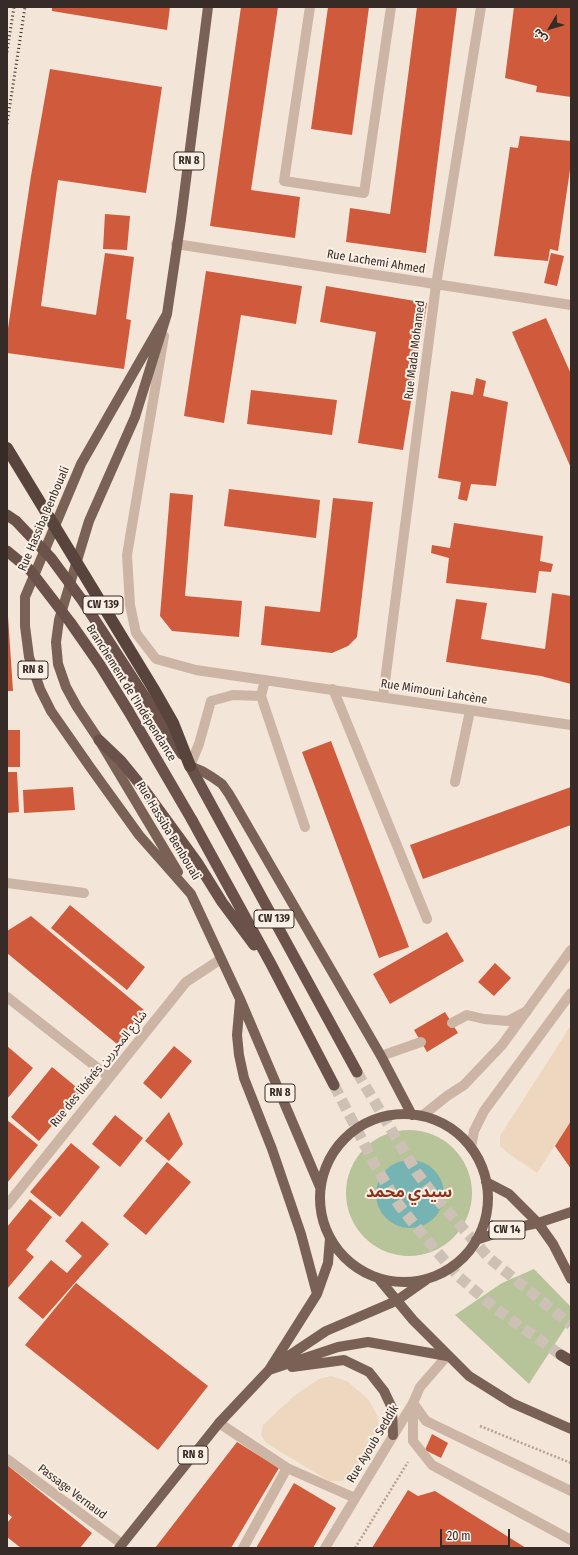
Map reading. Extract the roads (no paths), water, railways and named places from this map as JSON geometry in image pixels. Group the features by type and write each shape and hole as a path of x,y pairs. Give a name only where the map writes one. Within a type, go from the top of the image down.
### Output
{"highway":[{"name":"CW 139","path":"7,448 173,723 190,766 358,1072"},
{"name":"Branchement de l'Indépendance","path":"7,515 16,521 51,558 82,600 190,766"},
{"name":"Branchement de l'Indépendance","path":"7,551 30,570 70,622 100,665 192,820 271,964"},
{"path":"99,740 121,761 143,788 197,862 242,930 271,964"},
{"name":"CW 139","path":"271,964 334,1085"},
{"path":"561,1355 571,1362"}],"main road":[{"name":"RN 8","path":"167,314 176,244 181,219 208,7"},
{"name":"Rue Hassiba Benbouali","path":"167,314 135,417 89,521 59,620 56,642 58,664 66,686 77,708 99,740 191,894 240,999"},
{"name":"Rue Hassiba Benbouali","path":"167,314 81,464 25,597 25,626 28,657 40,689 51,710 139,836 191,894"},
{"path":"190,766 202,770 222,784 229,794 381,1056 417,1115"},
{"name":"RN 8","path":"240,999 320,1187"},
{"path":"240,999 237,1035 239,1055 244,1078 272,1149 301,1234 317,1294"},
{"path":"268,1370 326,1332 396,1301 427,1279 456,1265 467,1254 476,1240 484,1222 488,1202 484,1173 471,1148 458,1133 441,1122 417,1115 396,1115 380,1118 365,1124 352,1132 340,1143 331,1156 324,1171 320,1187 320,1205 323,1222 330,1238 339,1252 364,1272 379,1279 403,1282 427,1279"},
{"path":"486,1182 509,1194 538,1223 553,1244 571,1279"},
{"name":"CW 14","path":"476,1240 508,1229 538,1223 571,1212"},
{"path":"268,1370 317,1294 328,1263 330,1238"},
{"path":"379,1279 396,1301 469,1376 512,1403 571,1429"},
{"path":"268,1370 338,1347 368,1342 448,1356"},
{"path":"268,1370 344,1360 369,1372 384,1391 392,1408 393,1435"},
{"name":"RN 8","path":"120,1546 219,1423 268,1370"}],"street":[{"path":"310,7 284,181 364,193 391,7"},
{"name":"Rue Mada Mohamed","path":"383,697 436,285 481,7"},
{"name":"Rue Lachemi Ahmed","path":"176,244 571,305"},
{"name":"Rue Mimouni Lahcène","path":"167,314 127,555 130,605 136,633 156,658 196,670 571,725"},
{"path":"265,680 261,696 305,827"},
{"path":"333,689 427,919"},
{"path":"190,766 199,744 211,701 233,695 261,696"},
{"path":"455,782 470,711"},
{"path":"7,883 84,893"},
{"path":"417,1115 472,1078 502,1045 529,1010 571,950"},
{"name":"Rue des libérés شارع المحررين","path":"7,1204 186,982 221,959"},
{"path":"471,1148 474,1130 484,1111 571,993"},
{"path":"7,997 109,1077"},
{"path":"452,1023 468,1015 484,1019 508,1021 529,1010"},
{"path":"381,1056 421,1042"},
{"name":"Rue Ayoub Seddik","path":"325,1548 413,1403 420,1387 448,1356"},
{"path":"413,1403 426,1421 571,1491"},
{"path":"413,1403 413,1441 432,1465 571,1540"},
{"path":"219,1423 287,1468 355,1498"},
{"name":"Passage Vernaud","path":"7,1459 120,1546"},
{"path":"243,1548 287,1468"}],"water":[{"path":"403,1160 417,1160 429,1166 438,1175 444,1187 442,1207 434,1218 423,1226 417,1228 403,1228 397,1226 386,1218 378,1207 376,1201 376,1187 378,1181 386,1170 397,1162"}],"tunnel":[{"path":"357,1072 417,1173 437,1199 489,1258 571,1325"},
{"path":"334,1085 376,1167 399,1205 426,1239 459,1277 496,1309 561,1355"}],"railway":[{"path":"7,52 14,7"},
{"path":"7,124 25,7"}],"district":[{"name":"سيدي محمد","path":"409,1193"}]}
